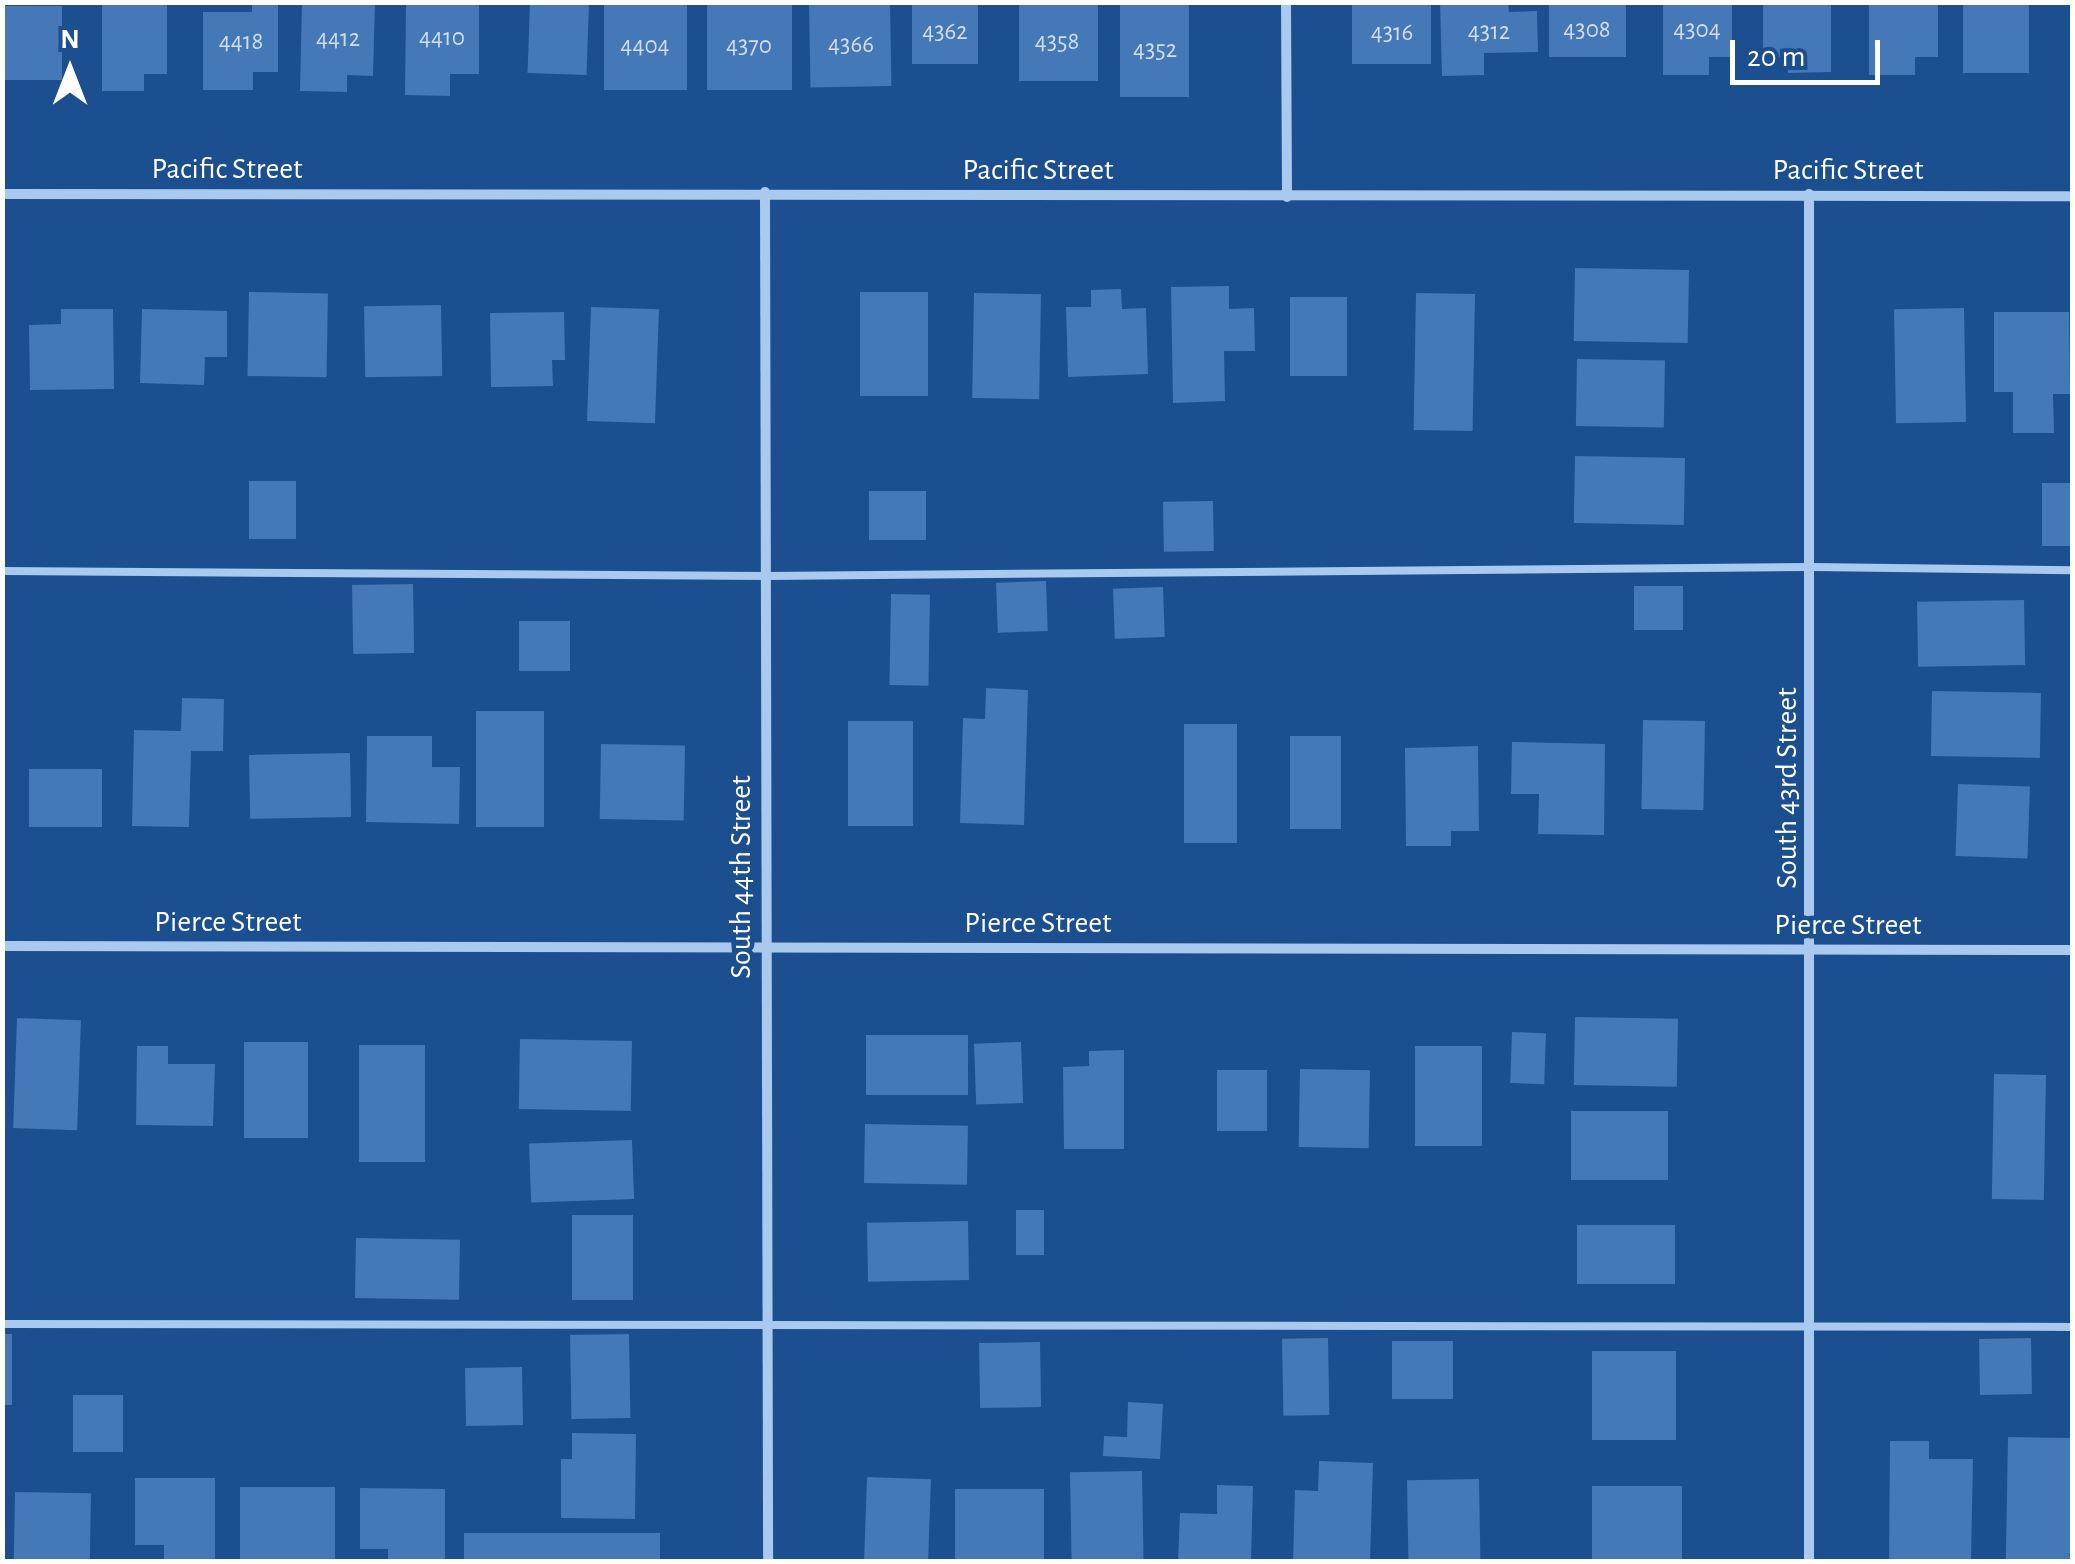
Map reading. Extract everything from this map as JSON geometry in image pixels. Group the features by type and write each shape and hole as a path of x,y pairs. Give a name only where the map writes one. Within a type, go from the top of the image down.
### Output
{"street":[{"path":"1286,2 1287,196"},
{"name":"South 44th Street","path":"766,192 768,1562"},
{"name":"Pacific Street","path":"2,194 2072,196"},
{"name":"South 43rd Street","path":"1809,194 1810,1562"},
{"name":"Pierce Street","path":"2,946 2072,950"}],"lane":[{"path":"2,571 766,576 1812,567 2072,570"},
{"path":"2,1324 2072,1327"}],"building":[{"path":"102,2 167,2 167,74 144,74 144,91 102,91"},
{"path":"252,2 278,2 278,72 253,72 253,90 203,90 203,12 252,12"},
{"path":"302,2 375,2 373,76 347,75 347,92 300,91"},
{"path":"406,2 479,2 479,74 450,74 450,96 405,95"},
{"path":"530,2 589,4 586,75 528,73"},
{"path":"604,2 687,2 687,90 604,90"},
{"path":"707,2 792,2 792,90 707,90"},
{"path":"912,2 978,2 978,64 912,64"},
{"path":"1019,2 1098,2 1098,81 1019,81"},
{"path":"1120,2 1189,2 1189,97 1120,97"},
{"path":"1352,2 1431,2 1431,64 1352,64"},
{"path":"1440,2 1508,2 1509,12 1537,11 1538,52 1484,53 1484,75 1442,76"},
{"path":"1549,2 1626,2 1626,57 1549,57"},
{"path":"1663,2 1732,2 1732,57 1709,57 1709,75 1663,75"},
{"path":"1763,2 1831,2 1831,72 1788,73 1788,57 1763,57"},
{"path":"1869,2 1938,2 1938,57 1915,57 1915,75 1869,75"},
{"path":"1963,2 2029,2 2029,73 1963,73"},
{"path":"890,3 891,86 810,87 809,4"},
{"path":"2,6 62,6 62,80 2,80"},
{"path":"1575,268 1689,270 1688,343 1574,341"},
{"path":"1229,286 1229,309 1254,308 1255,351 1224,351 1225,401 1173,403 1171,287"},
{"path":"1121,289 1122,309 1146,308 1148,374 1068,377 1066,307 1091,307 1091,290"},
{"path":"249,292 328,293 327,377 248,376"},
{"path":"860,292 928,292 928,396 860,396"},
{"path":"974,293 1041,294 1039,399 972,398"},
{"path":"1416,293 1475,294 1473,431 1414,430"},
{"path":"1290,297 1347,297 1347,376 1290,376"},
{"path":"441,305 442,376 365,377 364,306"},
{"path":"591,307 659,309 655,423 587,421"},
{"path":"1964,308 1966,422 1896,423 1894,309"},
{"path":"61,309 113,309 114,389 30,390 29,325 61,324"},
{"path":"142,309 227,311 227,357 205,357 204,385 140,383"},
{"path":"564,312 565,360 552,360 553,386 491,387 490,313"},
{"path":"1994,312 2069,312 2070,394 2053,394 2054,433 2013,433 2013,392 1994,392"},
{"path":"1577,359 1665,361 1664,428 1576,426"},
{"path":"1575,456 1685,458 1684,525 1574,523"},
{"path":"249,481 296,481 296,539 249,539"},
{"path":"2042,483 2072,483 2072,546 2042,546"},
{"path":"869,491 926,491 926,540 869,540"},
{"path":"1213,501 1214,551 1164,552 1163,502"},
{"path":"1046,581 1048,631 998,633 996,583"},
{"path":"413,584 414,653 353,654 352,585"},
{"path":"1634,586 1683,586 1683,630 1634,630"},
{"path":"1163,587 1165,637 1115,639 1113,589"},
{"path":"891,594 930,595 928,686 889,685"},
{"path":"2024,600 2025,665 1918,667 1917,602"},
{"path":"519,621 570,621 570,671 519,671"},
{"path":"986,688 1028,690 1024,825 960,823 963,718 985,719"},
{"path":"1932,691 2041,693 2040,758 1931,756"},
{"path":"182,698 224,699 223,751 191,751 189,827 132,826 134,730 181,731"},
{"path":"476,711 544,711 544,827 476,827"},
{"path":"1643,720 1705,721 1703,810 1641,809"},
{"path":"848,721 913,721 913,826 848,826"},
{"path":"1184,724 1237,724 1237,843 1184,843"},
{"path":"367,736 432,736 432,767 460,767 459,824 366,822"},
{"path":"1290,736 1341,736 1341,829 1290,829"},
{"path":"1512,742 1605,744 1604,835 1538,834 1539,794 1511,794"},
{"path":"601,744 685,745 684,820 600,819"},
{"path":"1478,746 1479,831 1451,831 1451,846 1406,846 1405,748"},
{"path":"350,753 351,817 250,819 249,755"},
{"path":"29,769 102,769 102,827 29,827"},
{"path":"1958,784 2030,787 2027,858 1955,856"},
{"path":"1575,1017 1678,1019 1677,1087 1574,1085"},
{"path":"17,1018 81,1020 77,1130 13,1128"},
{"path":"1512,1032 1546,1033 1544,1084 1510,1083"},
{"path":"866,1035 968,1035 968,1095 866,1095"},
{"path":"520,1039 632,1041 631,1111 519,1109"},
{"path":"244,1042 308,1042 308,1138 244,1138"},
{"path":"1021,1042 1023,1103 976,1105 974,1044"},
{"path":"359,1045 425,1045 425,1162 359,1162"},
{"path":"137,1046 168,1046 168,1064 215,1064 213,1126 136,1125"},
{"path":"1415,1046 1482,1046 1482,1146 1415,1146"},
{"path":"1124,1050 1124,1149 1064,1149 1063,1067 1089,1066 1089,1051"},
{"path":"1300,1069 1370,1070 1369,1148 1299,1147"},
{"path":"1217,1070 1267,1070 1267,1131 1217,1131"},
{"path":"1994,1074 2046,1075 2044,1200 1992,1199"},
{"path":"1571,1111 1668,1111 1668,1180 1571,1180"},
{"path":"865,1124 968,1126 967,1185 864,1183"},
{"path":"632,1140 634,1199 531,1203 529,1144"},
{"path":"1016,1210 1044,1210 1044,1255 1016,1255"},
{"path":"572,1215 633,1215 633,1300 572,1300"},
{"path":"968,1221 969,1280 868,1282 867,1223"},
{"path":"1577,1225 1675,1225 1675,1284 1577,1284"},
{"path":"356,1238 460,1240 459,1300 355,1298"},
{"path":"2,1334 12,1334 12,1405 2,1405"},
{"path":"629,1334 630,1418 571,1419 570,1335"},
{"path":"1328,1338 1329,1415 1283,1416 1282,1339"},
{"path":"2031,1338 2032,1394 1980,1395 1979,1339"},
{"path":"1392,1341 1453,1341 1453,1399 1392,1399"},
{"path":"1040,1342 1041,1407 980,1408 979,1343"},
{"path":"1592,1351 1676,1351 1676,1440 1592,1440"},
{"path":"522,1367 523,1425 466,1426 465,1368"},
{"path":"73,1395 123,1395 123,1452 73,1452"},
{"path":"1128,1402 1163,1404 1160,1459 1103,1456 1104,1436 1127,1437"},
{"path":"572,1433 636,1434 635,1519 561,1518 561,1459 572,1459"},
{"path":"2008,1437 2072,1438 2070,1562 2006,1562"},
{"path":"1890,1441 1929,1441 1929,1459 1973,1459 1971,1562 1889,1562"},
{"path":"1319,1461 1373,1463 1370,1562 1293,1562 1295,1490 1318,1491"},
{"path":"1142,1471 1144,1562 1072,1562 1070,1472"},
{"path":"867,1477 931,1479 928,1562 864,1562"},
{"path":"135,1478 215,1478 215,1562 164,1562 164,1545 135,1545"},
{"path":"1479,1479 1480,1562 1408,1562 1407,1480"},
{"path":"1217,1485 1253,1486 1251,1562 1178,1562 1180,1513 1217,1514"},
{"path":"1592,1486 1682,1486 1682,1562 1592,1562"},
{"path":"240,1487 335,1487 335,1562 240,1562"},
{"path":"360,1488 445,1489 445,1560 388,1560 388,1549 360,1549"},
{"path":"955,1489 1044,1489 1044,1560 955,1560"},
{"path":"15,1492 91,1493 90,1562 14,1562"},
{"path":"464,1533 660,1533 660,1562 464,1562"}]}
